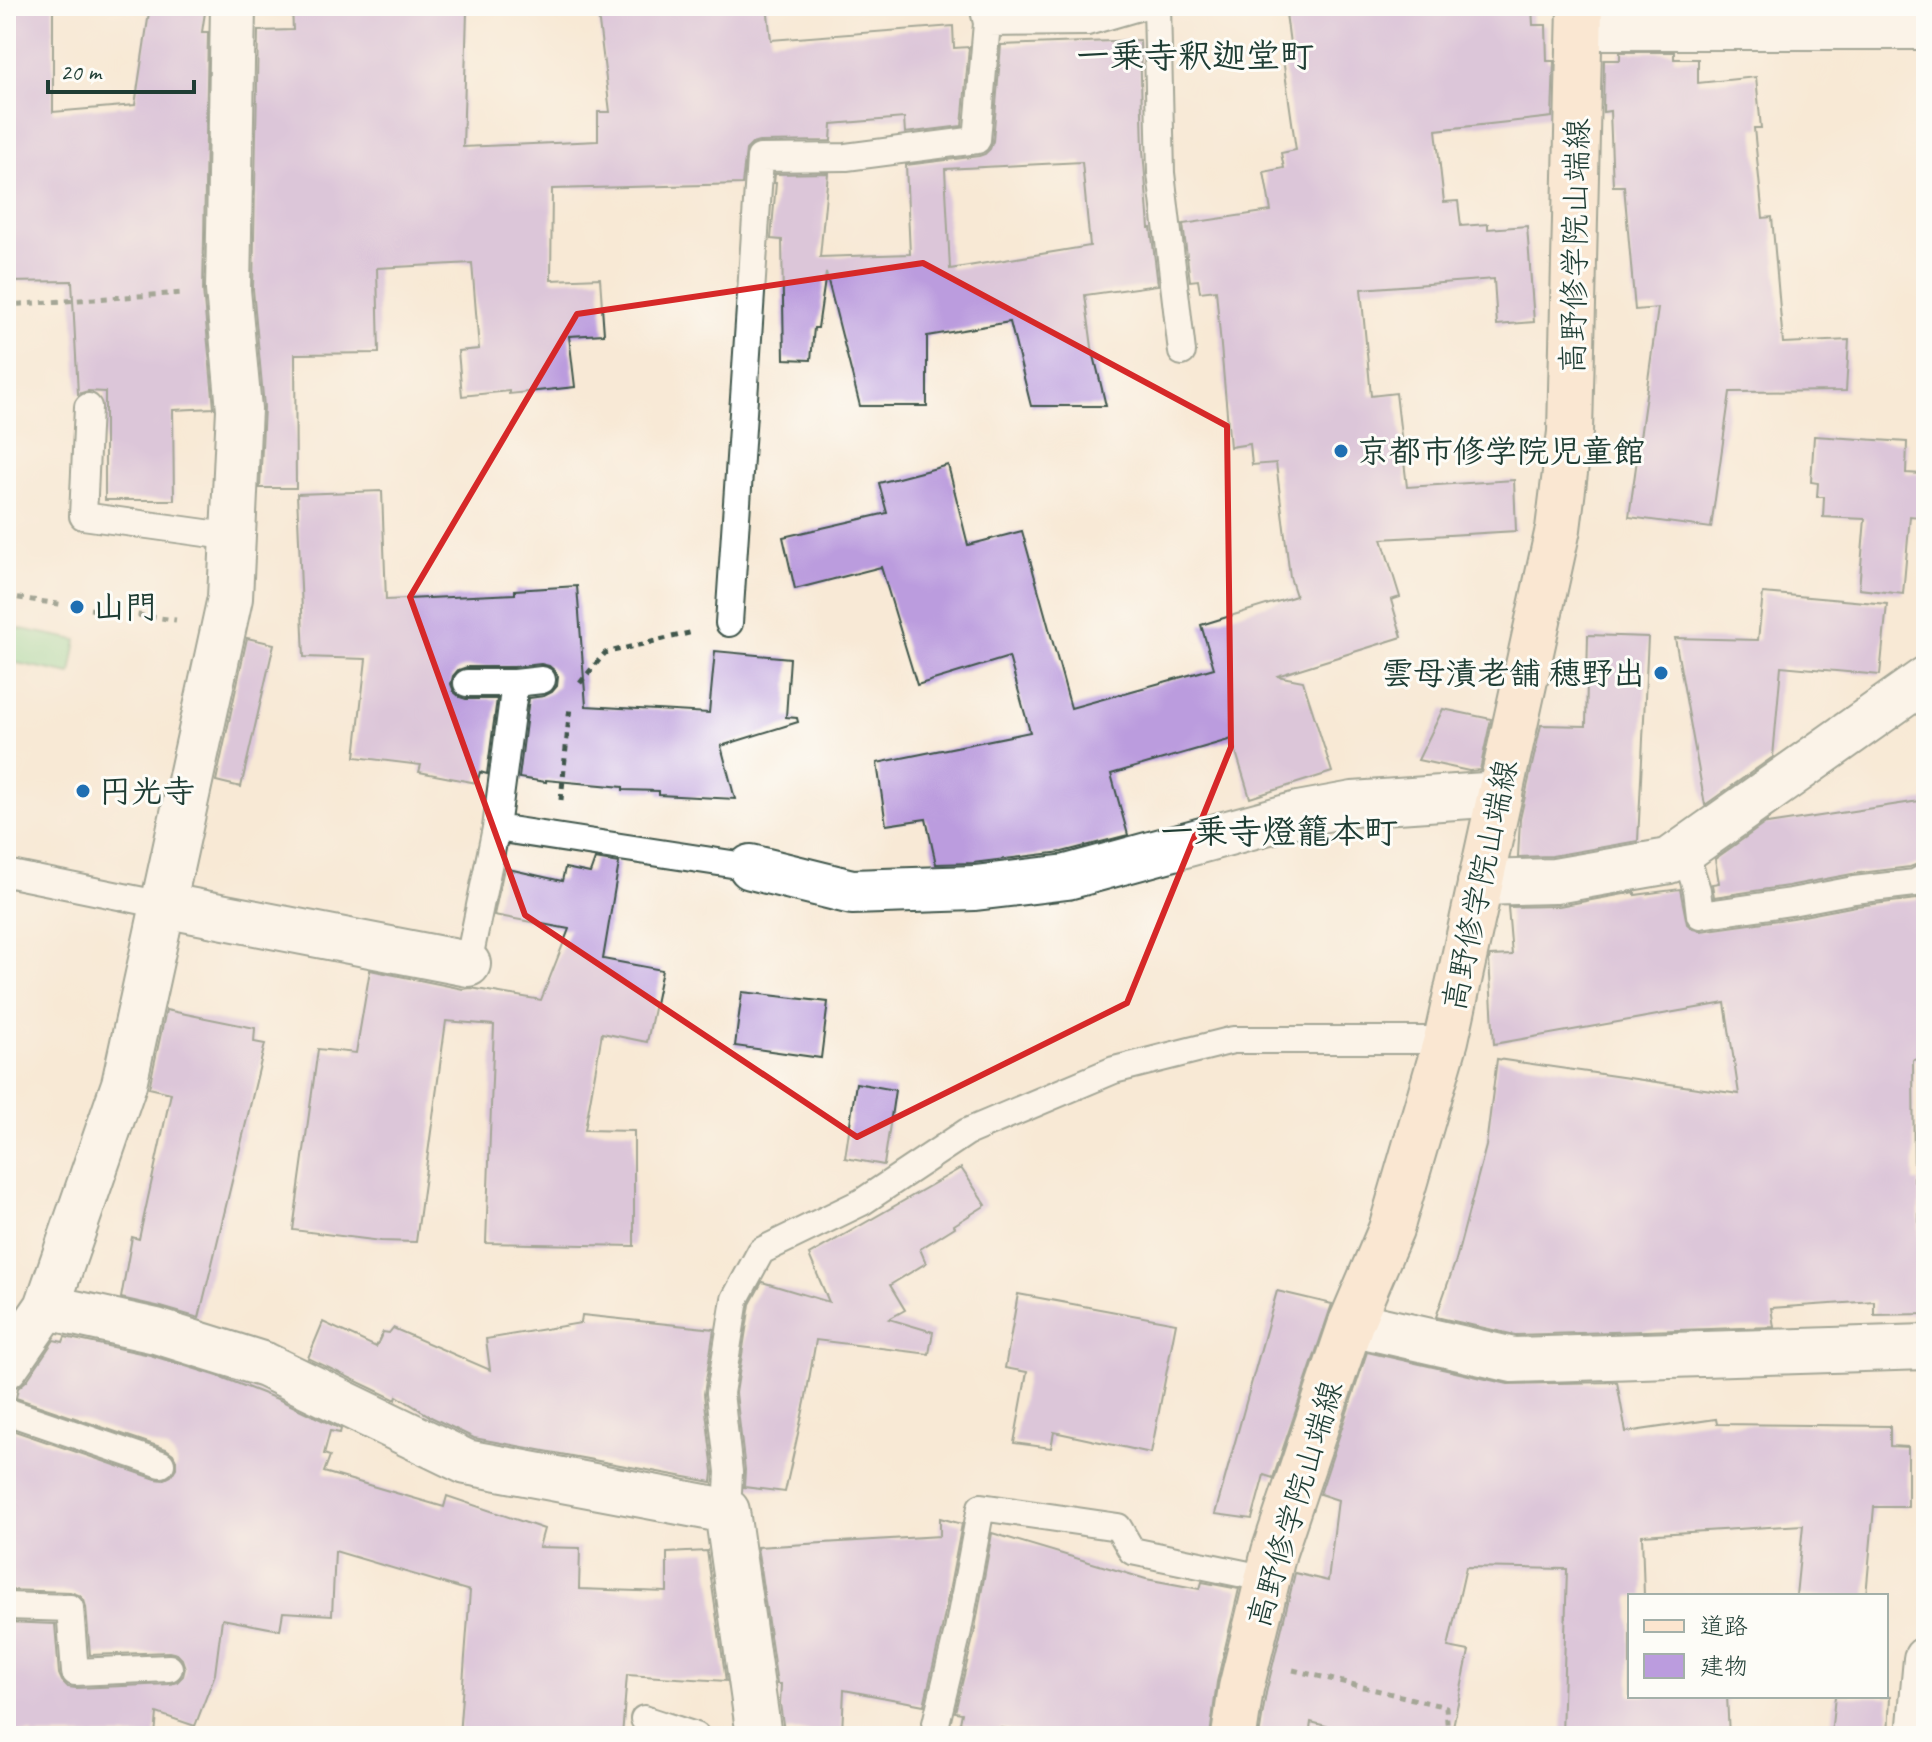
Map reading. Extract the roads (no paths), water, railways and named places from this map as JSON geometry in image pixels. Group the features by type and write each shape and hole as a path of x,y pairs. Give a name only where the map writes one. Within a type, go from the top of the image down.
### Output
{"main road":[{"name":"高野修学院山端線","path":"1234,1736 1241,1688 1274,1552 1351,1323 1391,1229 1446,1040 1558,529 1570,432 1580,16"}],"street":[{"path":"6,1366 47,1307 124,1084 230,598 239,409 228,290 233,6"},
{"path":"1580,16 1926,27"},
{"path":"1480,883 1555,881 1669,861 1926,679"},
{"path":"751,867 852,892 975,888 1067,877 1298,814 1353,804 1500,794"},
{"path":"163,905 468,964"},
{"path":"47,1307 156,1331 265,1365 466,1462 727,1511 759,1736"},
{"path":"1351,1323 1513,1360 1926,1347"},
{"path":"1919,1736 1926,1659"}],"lane":[{"path":"729,623 760,158 846,157 977,140 985,15 1087,22 1142,6"},
{"path":"1157,6 1161,173 1182,352"},
{"path":"88,407 83,516 234,537"},
{"path":"467,683 542,680"},
{"path":"468,964 496,828 515,683"},
{"path":"496,828 751,867"},
{"path":"1684,850 1697,890 1700,915 1915,883 1926,877"},
{"path":"6,873 163,905"},
{"path":"727,1511 729,1472 720,1393 735,1299 761,1251 862,1202 967,1132 1114,1070 1233,1040 1446,1040"},
{"path":"6,1411 161,1464"},
{"path":"933,1736 958,1631 981,1507 1118,1527 1132,1551 1268,1579"},
{"path":"6,1606 70,1608 75,1672 169,1668"},
{"path":"644,1719 696,1736"}],"place":[{"name":"京都市修学院児童館","path":"1341,451"},
{"name":"山門","path":"77,607"},
{"name":"雲母漬老舗 穂野出","path":"1661,673"},
{"name":"円光寺","path":"83,791"}],"district":[{"name":"一乗寺釈迦堂町","path":"1195,55"},
{"name":"一乗寺燈籠本町","path":"1279,831"}]}
